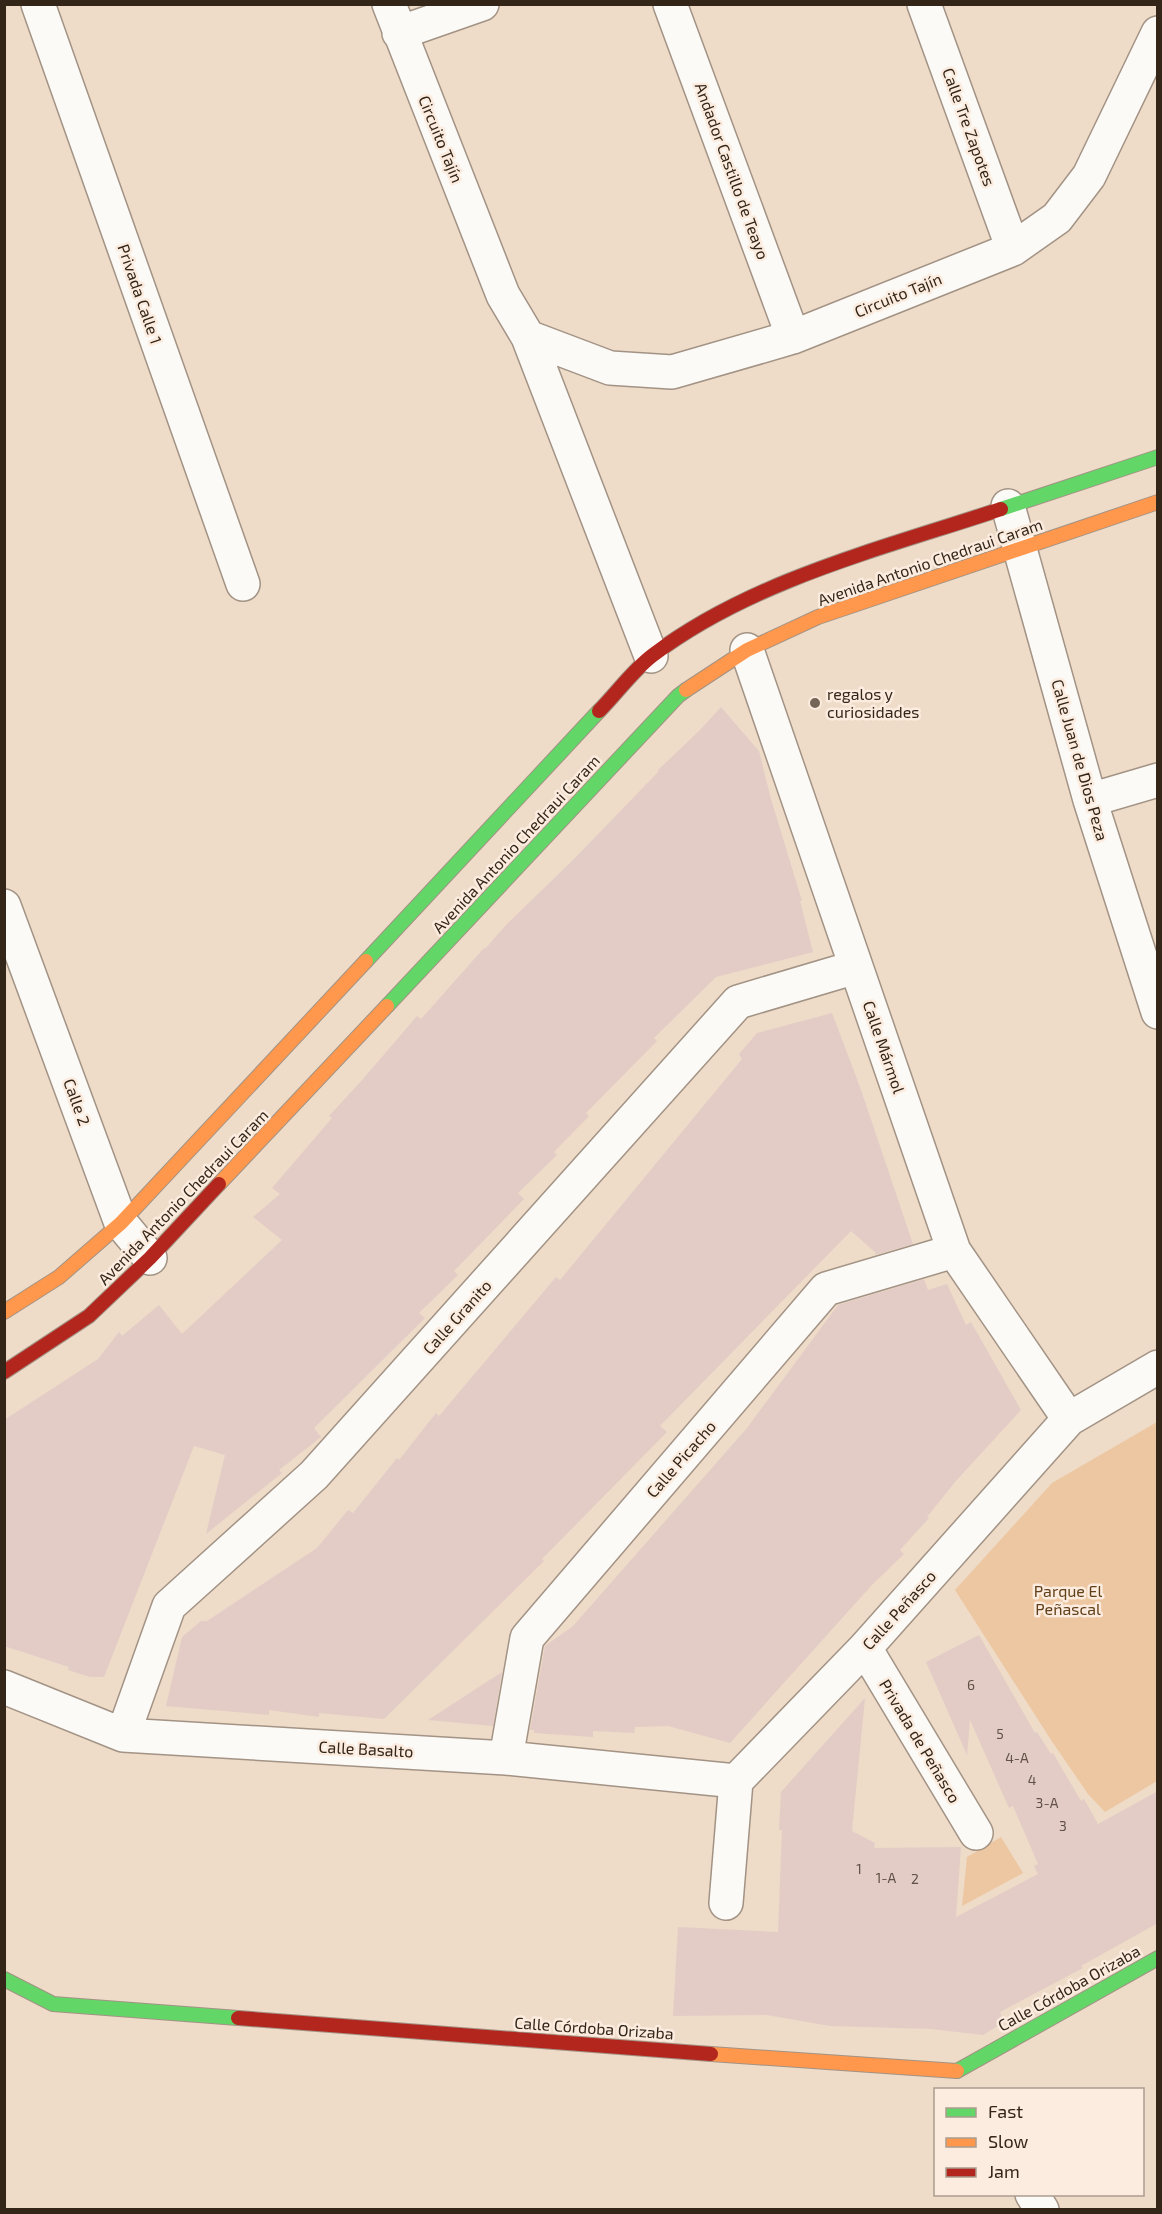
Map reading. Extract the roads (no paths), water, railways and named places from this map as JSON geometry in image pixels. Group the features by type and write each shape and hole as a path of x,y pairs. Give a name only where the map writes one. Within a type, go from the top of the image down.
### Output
{"main road":[{"name":"Avenida Antonio Chedraui Caram","path":"4,1312 59,1277 121,1223 651,656 716,614 788,580 1158,457"},
{"name":"Avenida Antonio Chedraui Caram","path":"4,1372 89,1316 150,1258 678,696 747,650 818,617 1158,502"},
{"name":"Calle Córdoba Orizaba","path":"4,1979 53,2004 960,2081 1158,1958"}],"street":[{"name":"Privada Calle 1","path":"38,4 243,584"},
{"path":"394,19 482,4"},
{"name":"Andador Castillo de Teayo","path":"670,4 793,337"},
{"name":"Calle Tre Zapotes","path":"924,4 1013,249"},
{"name":"Circuito Tajín","path":"394,19 503,295 528,337 651,656"},
{"name":"Circuito Tajín","path":"528,337 610,368 672,372 793,337 1013,249 1057,218 1089,176 1158,33"},
{"name":"Calle Juan de Dios Peza","path":"1008,506 1090,800 1158,1012"},
{"name":"Calle Mármol","path":"747,650 954,1251 1069,1419"},
{"path":"1090,800 1158,780"},
{"name":"Calle 2","path":"4,906 10,932 121,1223 150,1258"},
{"name":"Calle Granito","path":"123,1735 169,1606 314,1475 738,1002 856,967"},
{"name":"Calle Picacho","path":"506,1758 527,1638 826,1289 954,1251"},
{"name":"Calle Peñasco","path":"736,1781 865,1648 1069,1419 1158,1367"},
{"name":"Privada de Peñasco","path":"865,1648 976,1833"},
{"name":"Calle Basalto","path":"4,1687 123,1735 506,1758 736,1781"},
{"path":"726,1903 736,1781"},
{"path":"1033,2196 1042,2210"}],"place":[{"name":"regalos y curiosidades","path":"815,703"}],"park label":[{"name":"Parque El Peñascal","path":"1068,1600"}]}
